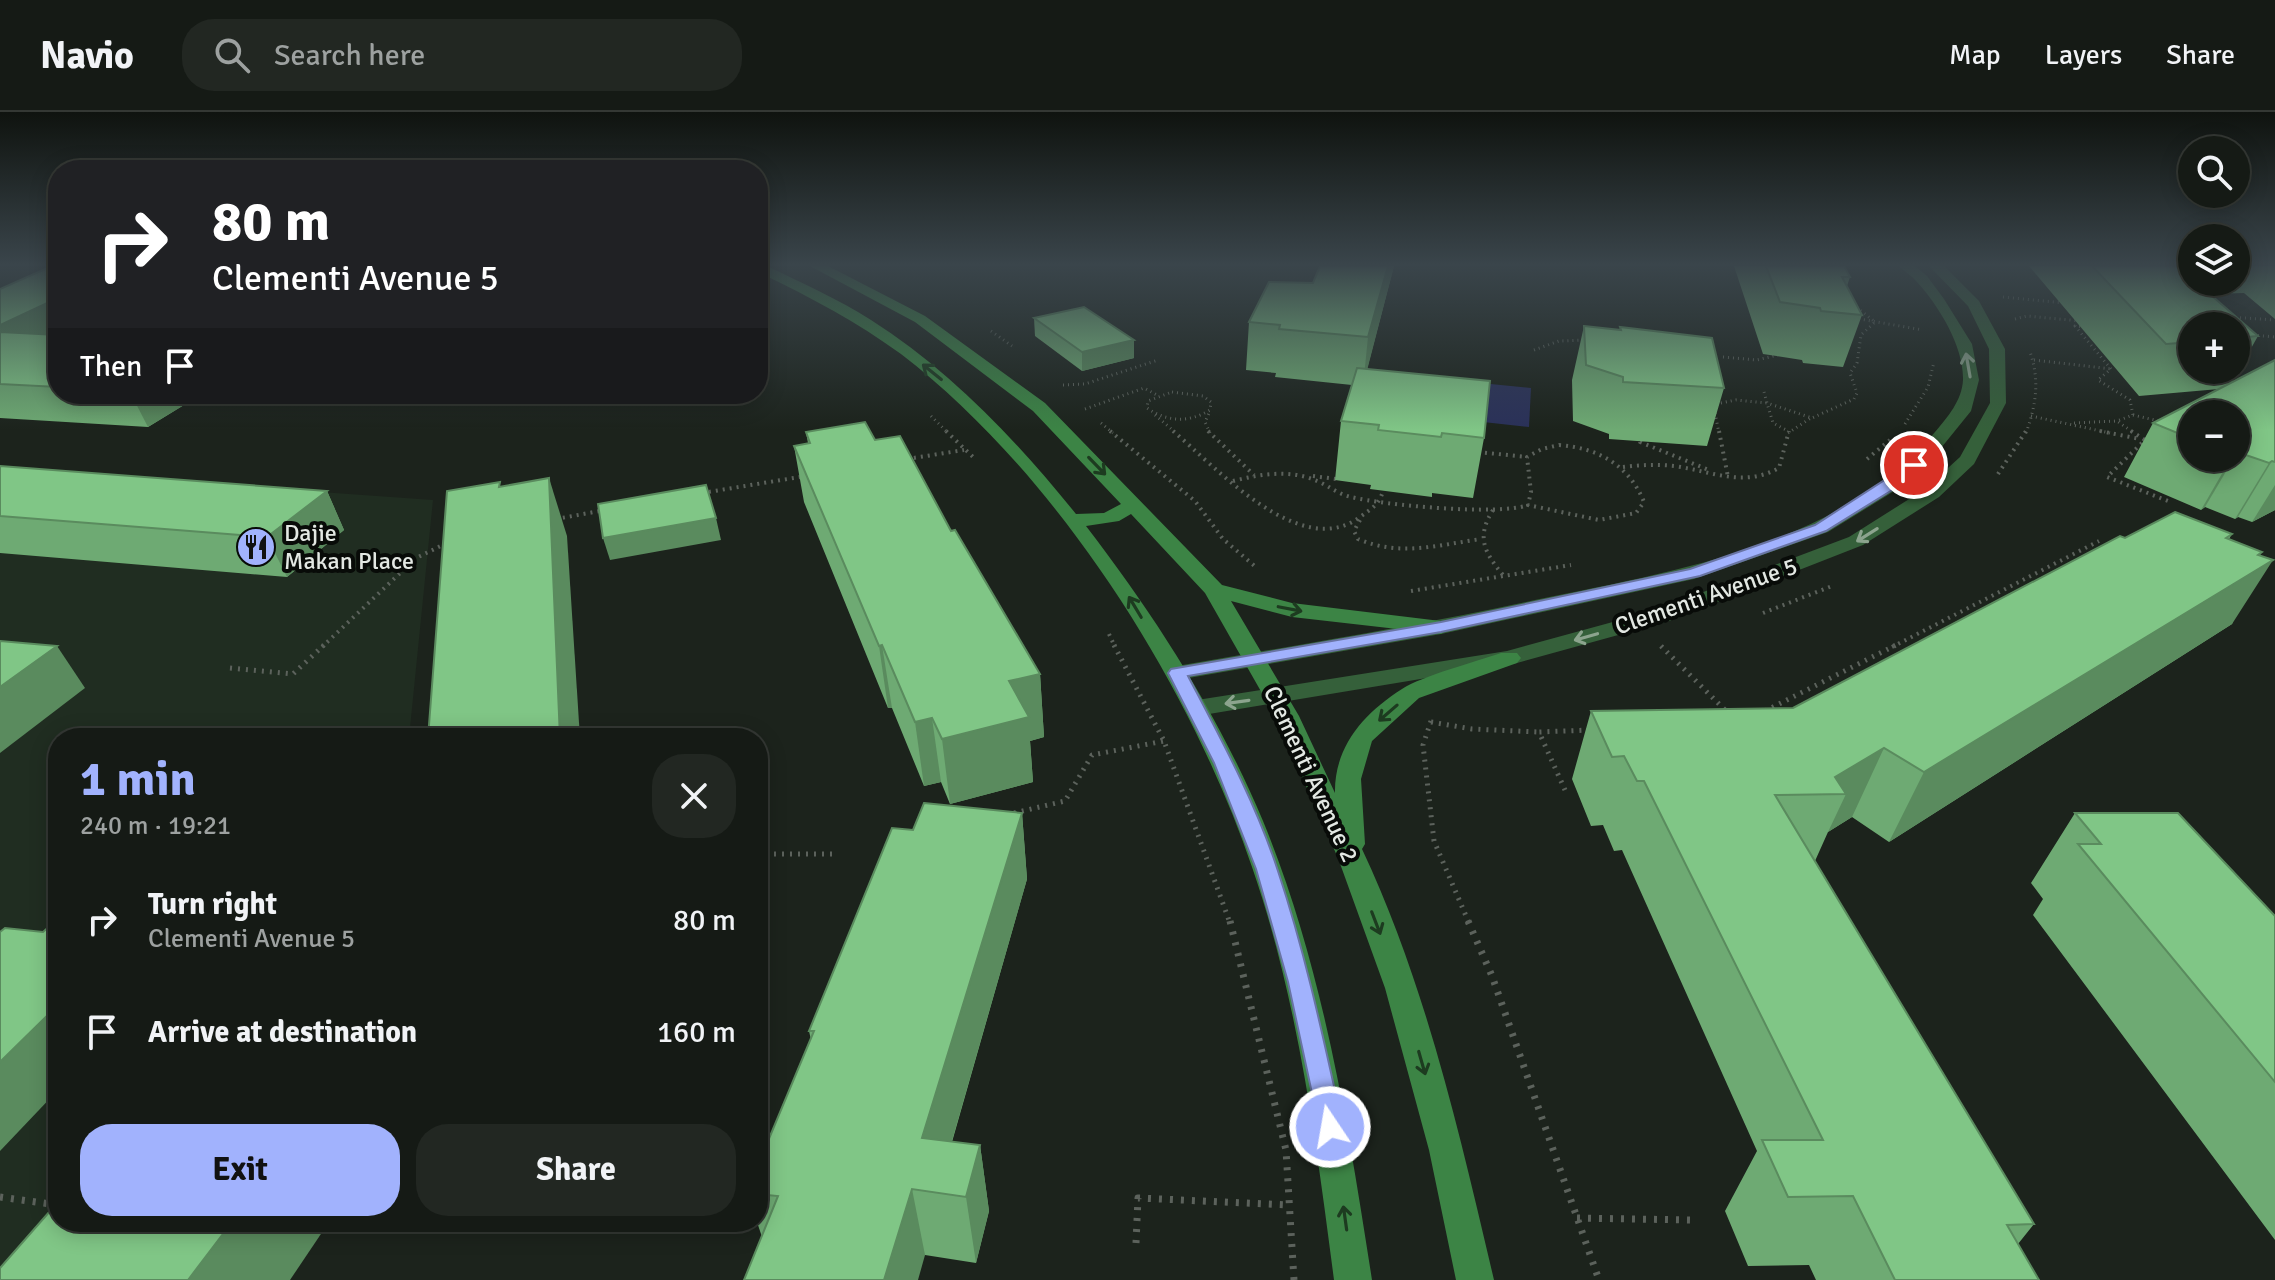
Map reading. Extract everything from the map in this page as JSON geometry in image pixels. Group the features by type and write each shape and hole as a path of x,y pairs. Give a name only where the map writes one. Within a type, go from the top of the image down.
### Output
{"main road":[{"path":"861,321 878,330 956,392 1039,478 1117,577 1197,708 1224,763 1267,869 1299,982 1336,1156 1353,1280"},
{"name":"Clementi Avenue 2","path":"922,321 1039,407 1214,590 1256,659 1277,696 1352,858 1401,988 1446,1150 1475,1280"},
{"path":"1070,519 1107,517 1127,509 1132,503"},
{"path":"1214,590 1292,610 1441,627"},
{"path":"1352,858 1348,779 1360,738 1411,693 1509,658"}],"street":[{"name":"Clementi Avenue 5","path":"1177,673 1441,627 1694,573 1821,528 1897,481 1931,449 1962,411 1971,380 1964,344 1950,321"},
{"name":"Clementi Avenue 5","path":"1197,708 1509,658 1661,616 1856,541 1941,485 1968,460 1998,403 2000,385 1997,349 1982,321"}],"path":[{"path":"1866,321 1927,330 1922,321"},
{"path":"2080,321 2086,321"},
{"path":"1622,467 1653,464 1751,480 1768,476 1779,468 1788,431 1854,399 1857,393 1850,373 1856,367 1858,340 1875,322"},
{"path":"2090,328 2075,326 2111,369"},
{"path":"991,331 1013,347"},
{"path":"2251,335 2275,337"},
{"path":"1534,350 1559,341 1590,340"},
{"path":"1723,357 1757,360 1778,355"},
{"path":"1902,429 1921,401 1934,369 1933,356"},
{"path":"1064,392 1054,384 1085,384 1158,360"},
{"path":"2034,360 2125,370"},
{"path":"1843,365 1856,367"},
{"path":"2111,369 2098,380 2130,400 2133,415"},
{"path":"1085,409 1144,388 1157,395"},
{"path":"1255,475 1209,432 1205,422 1211,402 1203,396 1172,392 1157,395 1148,401 1147,408 1266,510 1294,523 1329,528 1348,526 1380,502 1383,491"},
{"path":"1764,392 1773,423 1788,431"},
{"path":"1728,478 1714,408 1725,400 1767,403 1812,418"},
{"path":"1075,401 1195,501 1223,539 1264,572"},
{"path":"922,407 976,460"},
{"path":"1155,415 1187,420 1210,410"},
{"path":"2066,423 2117,421 2133,415 2177,425"},
{"path":"2031,416 2145,440"},
{"path":"2117,421 2145,440"},
{"path":"1638,426 1640,442 1728,478"},
{"path":"1855,468 1891,439"},
{"path":"2145,440 2107,477 2168,501"},
{"path":"1578,442 1578,448"},
{"path":"1300,475 1347,496 1380,502 1493,510 1516,510 1528,505 1599,520 1636,513 1644,502 1642,490 1622,467 1597,451 1578,448 1536,450 1527,457 1478,452"},
{"path":"904,459 965,449"},
{"path":"1527,457 1526,466 1533,493 1528,505"},
{"path":"701,493 809,475"},
{"path":"1233,481 1255,475 1336,479"},
{"path":"550,520 610,509"},
{"path":"1493,510 1483,524 1481,539 1484,553 1504,576"},
{"path":"1360,519 1354,531 1358,539 1392,551 1413,551 1481,539"},
{"path":"230,668 293,674 416,558 437,546 459,539"},
{"path":"1753,717 2099,541"},
{"path":"1409,591 1576,564"},
{"path":"1102,621 1164,741 1226,907 1286,1150 1294,1280"},
{"path":"1659,645 1739,724"},
{"path":"1599,1280 1492,976 1434,841 1423,745 1431,722 1472,729 1539,732 1600,730"},
{"path":"1539,732 1565,790"},
{"path":"1014,813 1065,801 1092,755 1164,741"},
{"path":"768,854 837,854"},
{"path":"0,1197 48,1204"},
{"path":"1136,1243 1138,1198 1289,1205"},
{"path":"1577,1218 1692,1220"}],"shaded area":[{"path":"1410,376 1531,388 1529,427 1402,413"},
{"path":"0,469 433,500 410,728 48,728 48,1232 0,1280"}],"building":[{"path":"1038,321 1104,321 1134,340 1082,352"},
{"path":"1373,321 1368,337 1279,329 1280,325 1249,322"},
{"path":"2144,321 2178,321 2178,343 2166,344"},
{"path":"1584,326 1712,338 1724,388 1623,382 1623,377 1586,365"},
{"path":"0,332 48,334 48,386 0,384"},
{"path":"2275,360 2275,462 2250,456 2250,400 2198,400 2229,384 2250,384 2250,373"},
{"path":"1357,368 1490,381 1484,438 1378,430 1379,425 1341,421"},
{"path":"2178,410 2178,433 2153,423"},
{"path":"865,422 875,440 900,436 951,531 955,530 1040,674 1009,681 1029,717 942,739 932,718 915,722 882,645 879,646 794,446 810,443 806,432"},
{"path":"0,466 327,491 267,537 0,516"},
{"path":"549,478 560,728 429,728 447,491 500,482 499,487"},
{"path":"706,485 716,518 603,538 598,504"},
{"path":"2175,512 2232,534 2226,538 2262,552 2258,555 2273,560 1924,772 1884,748 1835,777 1846,794 1775,795 2034,1224 2007,1225 2039,1280 1895,1280 1853,1196 1788,1197 1762,1140 1823,1140 1644,781 1637,781 1624,756 1612,757 1591,711 1793,708 2120,536 2125,538"},
{"path":"0,641 57,646 0,687"},
{"path":"924,803 1022,813 922,1138 980,1145 966,1197 912,1189 884,1280 744,1280 763,1232 768,1232 768,1221 778,1196 768,1195 768,1141 814,1031 809,1031 892,828 913,830"},
{"path":"2075,813 2178,813 2275,916 2275,1082 2078,844 2101,844"},
{"path":"5,928 43,932 48,928 48,1015 0,1062 0,932"},
{"path":"48,1213 48,1232 224,1232 188,1280 0,1280 0,1268"}],"place":[{"name":"Dajie Makan Place","path":"256,547"}],"route":[{"path":"1330,1127 1299,982 1267,869 1224,763 1177,673 1441,627 1694,573 1821,528 1897,481 1914,465"}]}
